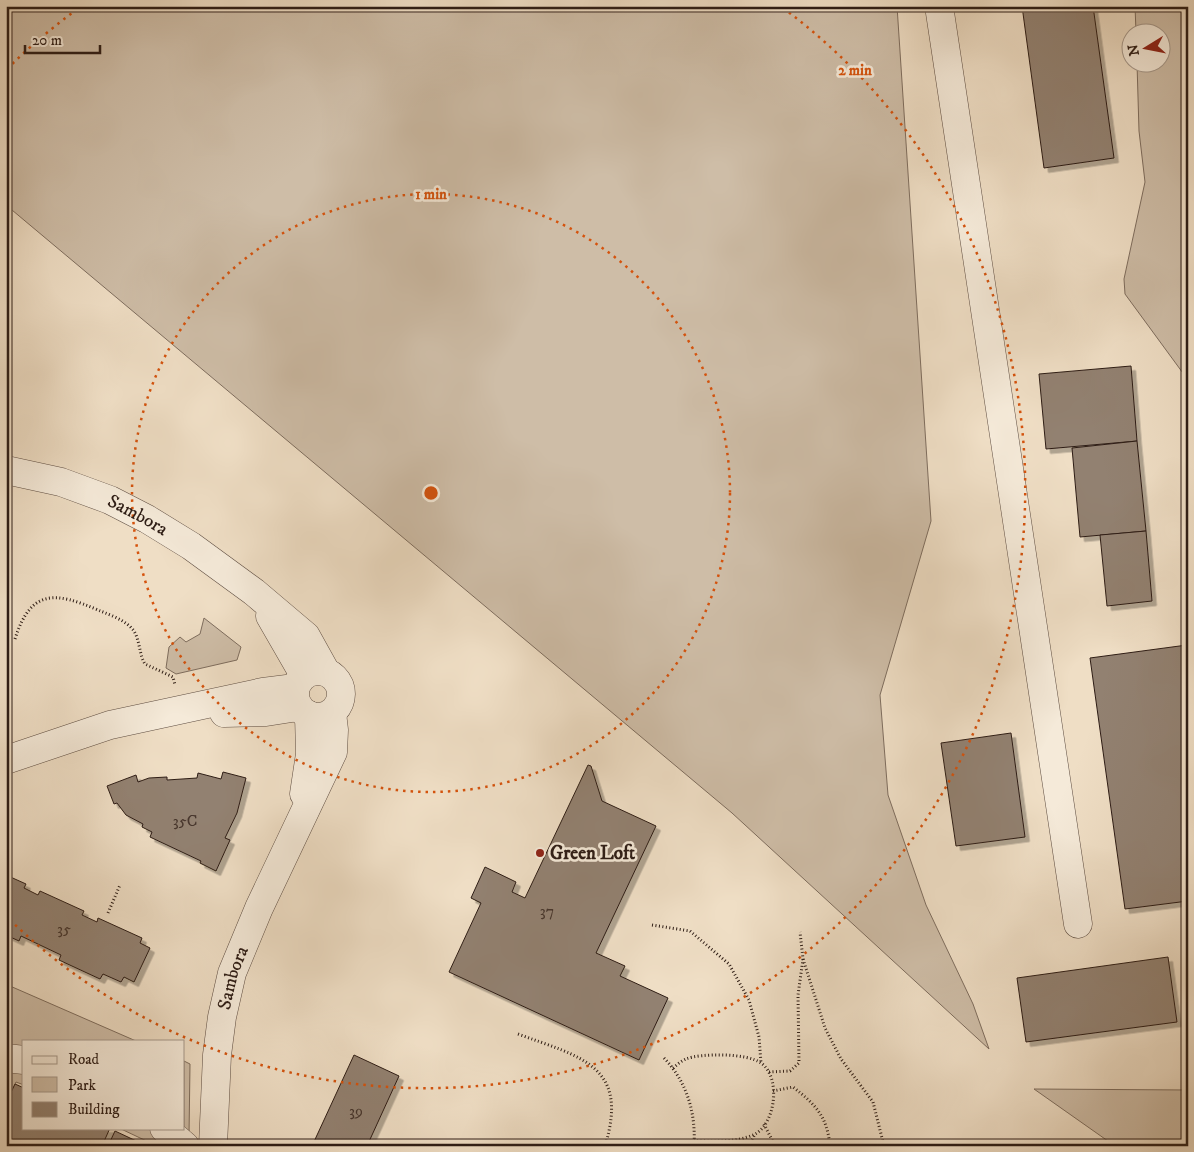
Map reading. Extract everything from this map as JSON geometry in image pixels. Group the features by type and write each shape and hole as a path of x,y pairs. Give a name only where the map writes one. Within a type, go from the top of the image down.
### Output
{"street":[{"path":"939,6 1078,924"},
{"name":"Sambora","path":"6,470 61,482 110,500 147,519 184,542 254,592 306,636 311,695 310,754 300,822 259,908 232,973 222,1017 217,1055 213,1146"},
{"path":"6,760 93,730 263,692 311,695"},
{"path":"6,1058 22,1060"},
{"path":"166,1130 185,1146"}],"path":[{"path":"15,639 21,621 36,604 56,596 71,598 120,620 133,630 145,664 173,677 176,691"},
{"path":"108,913 120,885"},
{"path":"652,925 690,931 729,964 749,1000 759,1037 761,1063"},
{"path":"800,932 803,959 825,1028 841,1059 874,1102 884,1146"},
{"path":"769,1072 790,1071 799,1063 798,995 803,959"},
{"path":"518,1034 577,1056 598,1070 607,1083 613,1107 611,1127 605,1146"},
{"path":"673,1068 687,1059 706,1056 749,1057 761,1063 769,1072 773,1091 772,1109 749,1146"},
{"path":"664,1058 673,1068 686,1091 694,1118 694,1144 731,1140 755,1134"},
{"path":"773,1091 793,1086 812,1101 824,1117 830,1146"},
{"path":"764,1124 775,1146"},
{"path":"986,1146 990,1141"}],"green space":[{"path":"6,6 897,6 931,521 880,695 888,795 926,905 973,1004 989,1049 732,813 6,205"},
{"path":"1135,6 1188,6 1188,380 1125,294 1124,279 1145,182 1139,131 1137,72 1172,72 1172,22 1136,22"},
{"path":"204,618 241,647 237,660 176,674 166,668 169,647 180,637 186,642 200,634"},
{"path":"10,986 134,1040 22,1040 22,1052 6,1050 6,989"},
{"path":"185,1062 190,1064 189,1136 185,1130"},
{"path":"6,1066 22,1068 22,1084 16,1082 6,1103"},
{"path":"1034,1089 1188,1090 1188,1146 1115,1146"},
{"path":"123,1130 156,1130 175,1146 157,1146"}],"building":[{"path":"1022,6 1093,6 1114,158 1044,168"},
{"path":"1131,366 1137,441 1046,449 1039,374"},
{"path":"1137,441 1146,531 1080,537 1072,448"},
{"path":"1146,531 1152,601 1107,606 1100,535"},
{"path":"1187,645 1188,901 1125,909 1090,658"},
{"path":"1011,733 1025,837 956,846 941,743"},
{"path":"588,765 591,766 602,801 656,826 596,953 625,966 620,976 668,998 639,1060 449,972 481,903 471,898 485,867 516,882 512,892 525,898"},
{"path":"223,772 246,778 237,813 225,838 230,840 216,871 200,863 201,861 150,837 152,832 142,827 143,824 126,815 117,803 114,804 107,786 136,775 138,782 149,778 167,777 167,780 197,778 198,773 221,779"},
{"path":"6,875 26,884 24,888 38,895 40,891 84,911 82,915 97,922 98,918 142,938 140,943 150,948 134,982 124,977 121,982 103,974 100,979 59,960 61,955 21,936 19,941 6,935"},
{"path":"1168,957 1177,1022 1026,1042 1017,978"},
{"path":"354,1055 399,1076 367,1146 312,1146"},
{"path":"15,1084 22,1087 22,1130 109,1130 102,1146 6,1146 6,1103"},
{"path":"115,1131 147,1146 108,1146"}],"place":[{"name":"Green Loft","path":"540,853"}]}
